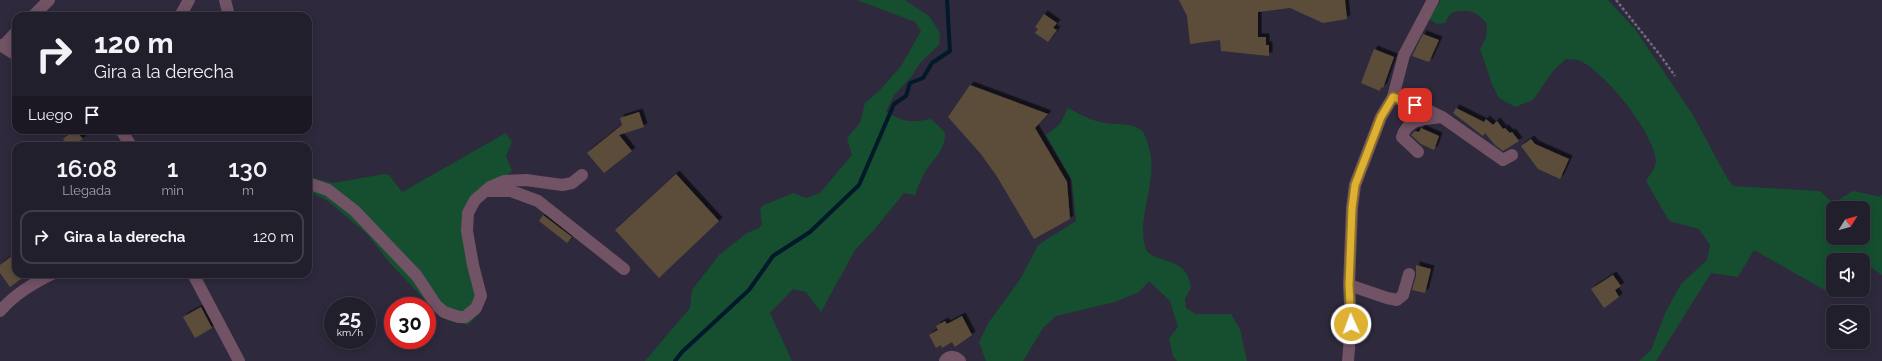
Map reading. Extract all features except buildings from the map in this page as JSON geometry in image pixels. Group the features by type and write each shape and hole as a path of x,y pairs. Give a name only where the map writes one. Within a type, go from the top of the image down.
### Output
{"street":[{"path":"37,12 49,0"},
{"path":"182,12 189,0"},
{"path":"225,0 228,12"},
{"path":"1348,361 1351,324 1349,285 1352,208 1355,185 1381,117 1393,97 1404,55 1433,0"},
{"path":"12,36 1,46 12,53"},
{"path":"1393,97 1426,109 1442,117 1480,143 1494,156 1503,160 1512,156"},
{"path":"1418,152 1402,137 1404,130 1413,121 1442,117"},
{"path":"312,184 328,190 355,211 417,276 436,305 444,312 459,317 465,317 476,308 481,296 472,264 467,231 468,213 475,200 490,187 504,181 526,180 562,185 572,183 582,175"},
{"path":"485,192 499,190 511,191 538,201 624,269"},
{"path":"1349,285 1397,300 1403,294 1409,274"},
{"path":"0,311 11,299 25,288 44,278"},
{"path":"195,278 239,361"},
{"path":"944,361 950,357 955,357 960,361"}],"path":[{"path":"1616,0 1660,55 1674,76"}],"green space":[{"path":"857,0 905,0 929,16 940,33 939,45 920,63 911,77 894,95 886,112 908,121 931,119 945,132 941,150 927,168 915,195 904,193 874,230 855,250 821,312 806,292 793,289 770,313 792,361 645,361 690,308 692,290 719,255 747,233 759,228 762,224 760,209 764,205 793,193 806,198 820,193 852,155 847,138 860,123 865,103 880,90 901,66 921,31 915,22"},
{"path":"1441,0 1608,0 1635,29 1693,115 1727,178 1733,186 1820,191 1831,201 1826,201 1826,245 1870,245 1870,201 1836,201 1853,191 1880,197 1882,194 1882,275 1870,267 1870,253 1826,253 1826,291 1754,250 1738,277 1711,273 1656,361 1639,361 1651,350 1666,311 1681,284 1707,260 1710,245 1699,229 1669,221 1646,181 1656,162 1654,150 1638,120 1614,89 1601,76 1589,66 1578,60 1566,59 1553,71 1533,100 1515,107 1499,98 1492,84 1480,49 1486,38 1487,24 1475,13 1462,11 1451,13 1445,23 1437,24 1429,19"},
{"path":"1068,108 1092,120 1133,126 1143,132 1150,153 1151,168 1143,223 1143,236 1146,249 1153,256 1177,265 1186,273 1191,287 1185,299 1186,308 1196,314 1231,314 1240,329 1247,361 1177,361 1173,356 1169,338 1178,327 1170,301 1149,281 1139,292 1115,302 1056,316 1043,328 1023,361 986,361 979,342 989,322 1021,278 1038,245 1076,221 1072,181 1046,135 1060,124"},
{"path":"506,133 512,142 506,156 512,171 479,203 472,225 473,254 481,308 479,314 468,325 449,321 440,316 436,312 436,297 422,297 389,262 367,234 328,201 312,193 312,178 333,183 384,174 389,175 402,192"}],"waterway":[{"path":"675,361 682,352 749,290 773,256 810,232 859,185 894,104 906,96 910,83 923,78 932,63 950,51 947,0"}],"route":[{"path":"1351,324 1349,285 1352,208 1355,185 1362,163 1381,117 1393,97 1415,105"}]}
